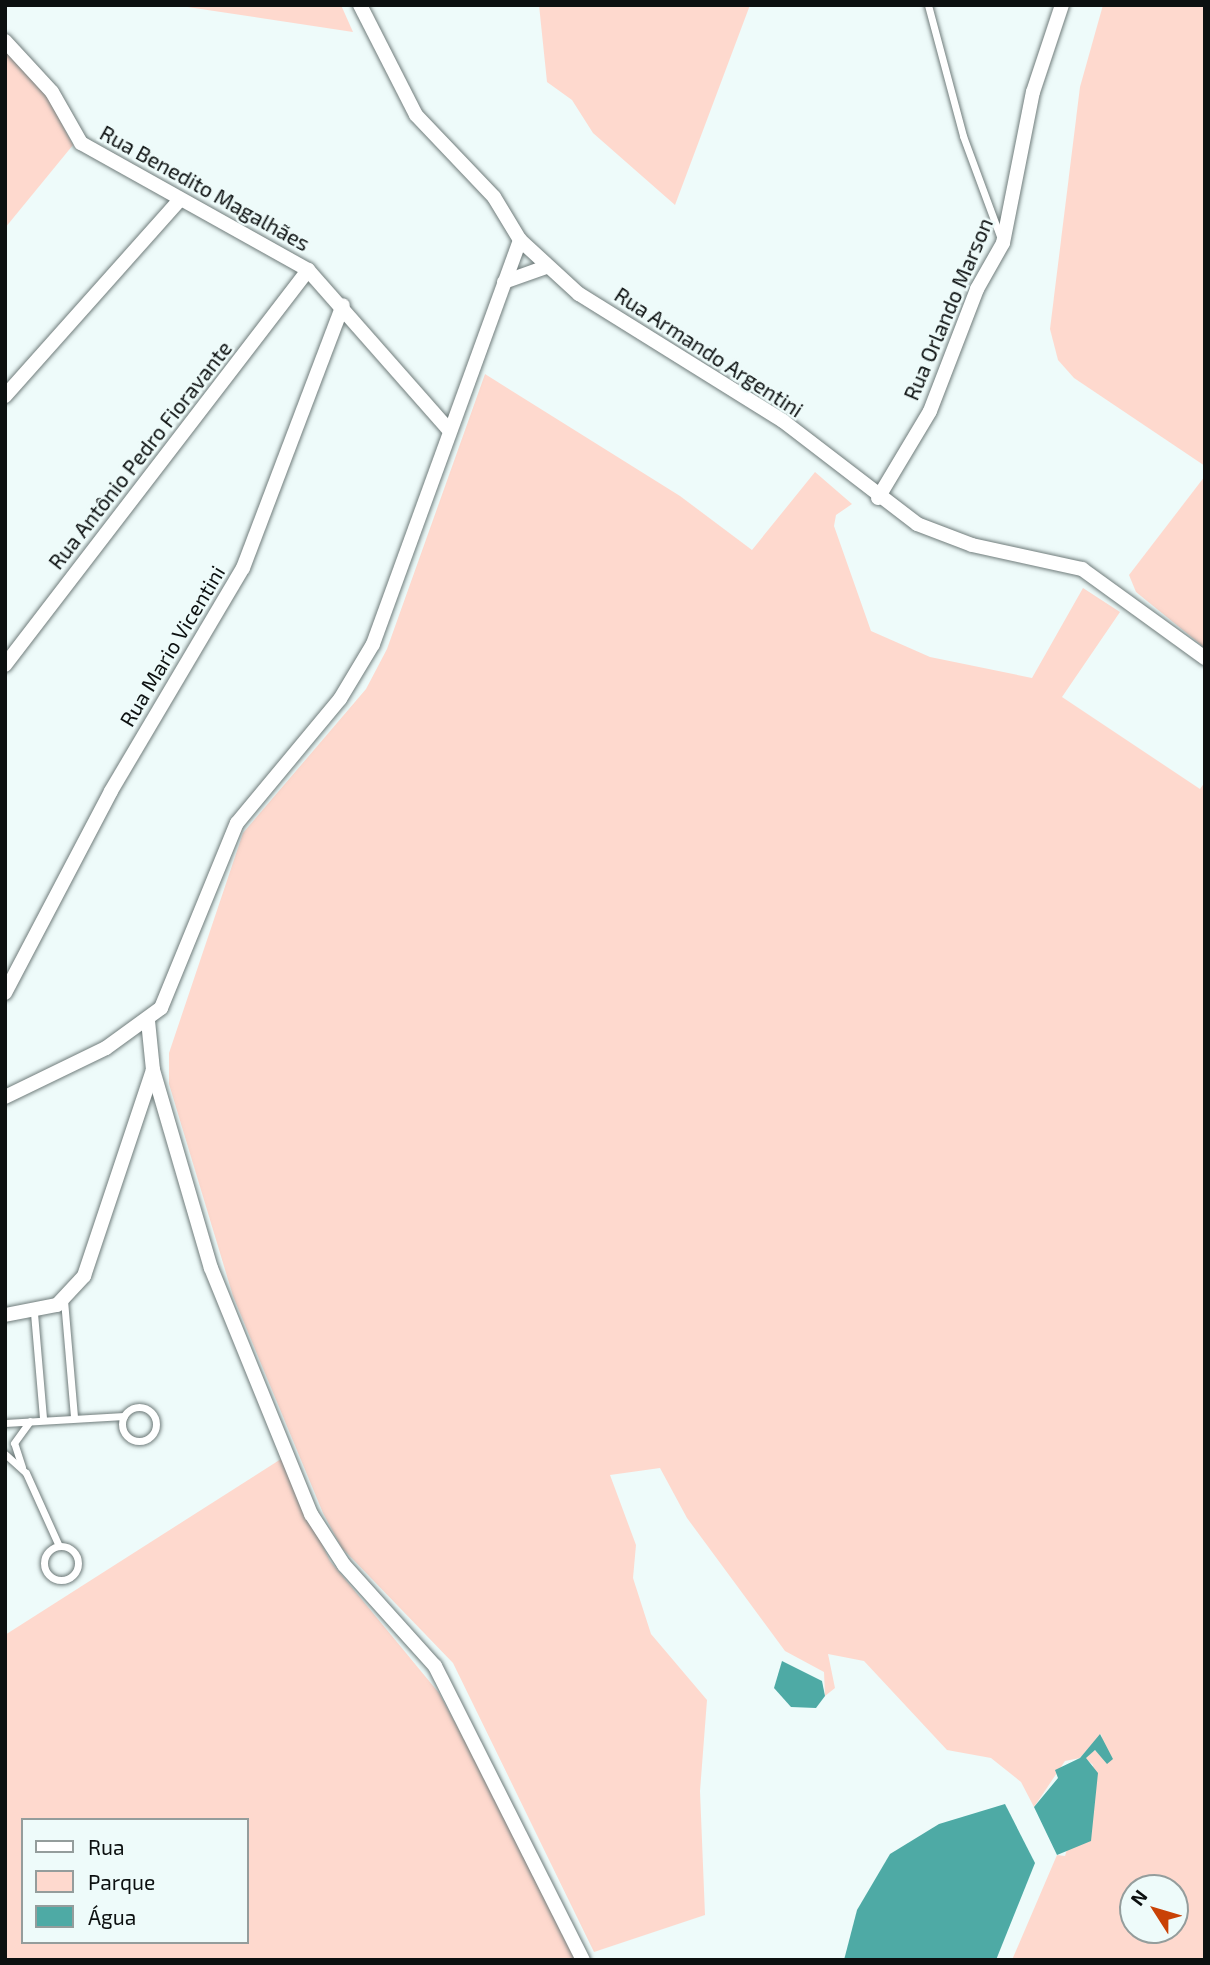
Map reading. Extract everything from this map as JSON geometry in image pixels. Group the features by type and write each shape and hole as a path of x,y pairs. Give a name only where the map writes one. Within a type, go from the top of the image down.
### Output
{"street":[{"name":"Rua Armando Argentini","path":"360,5 400,94 494,197 520,240 546,267 783,421 878,498 942,535 1056,560 1103,579 1205,658"},
{"name":"Rua Orlando Marson","path":"878,498 930,411 977,289 1003,243 1032,92 1062,5"},
{"name":"Rua Benedito Magalhães","path":"5,41 52,92 81,143 178,202 308,270 343,305 449,430"},
{"path":"5,396 178,202"},
{"path":"5,1097 148,1021 161,1008 237,823 355,679 520,240"},
{"path":"504,282 546,267"},
{"name":"Rua Antônio Pedro Fioravante","path":"5,665 308,270"},
{"name":"Rua Mario Vicentini","path":"5,993 111,791 243,568 343,305"},
{"path":"148,1021 153,1070 219,1290 311,1514 344,1565 435,1666 583,1960"},
{"path":"5,1315 34,1313 64,1300 88,1267 153,1070"}],"lane":[{"path":"928,5 963,136 1003,243"},
{"path":"64,1300 74,1416"},
{"path":"34,1313 43,1419"},
{"path":"5,1423 74,1416 124,1416 134,1407 147,1408 155,1418 154,1432 144,1440 131,1438 122,1429 124,1416"},
{"path":"30,1421 14,1443 59,1545 72,1549 78,1560 75,1573 64,1580 51,1576 44,1565 59,1545"},
{"path":"5,1454 26,1474"}],"green space":[{"path":"174,5 341,5 353,32"},
{"path":"539,5 750,5 675,205 593,133 572,100 547,82"},
{"path":"1103,5 1205,5 1205,466 1074,378 1058,360 1050,329 1080,87"},
{"path":"5,47 47,96 73,145 5,228"},
{"path":"485,374 680,496 752,550 815,472 852,504 836,515 834,526 871,631 930,657 1032,678 1083,588 1120,612 1062,697 1200,789 1205,782 1205,1960 1012,1960 1057,1855 1065,1856 1093,1765 1085,1758 1095,1750 1108,1763 1101,1734 1080,1758 1065,1761 1034,1807 1021,1782 991,1758 947,1750 864,1661 828,1654 835,1688 825,1696 824,1672 785,1651 687,1518 660,1468 610,1475 636,1545 633,1578 651,1634 707,1700 700,1791 705,1915 594,1952 453,1663 342,1548 323,1513 233,1296 169,1084 169,1053 243,833 366,689 387,649"},
{"path":"1205,476 1205,648 1136,592 1129,575"},
{"path":"281,1459 330,1561 439,1693 553,1904 575,1960 5,1960 5,1635"}],"water":[{"path":"782,1661 822,1681 825,1696 816,1708 791,1707 774,1688"},
{"path":"1100,1734 1113,1759 1107,1764 1095,1750 1086,1758 1098,1773 1091,1841 1057,1855 1034,1807 1058,1778 1055,1770 1080,1758"},
{"path":"1005,1804 1035,1863 996,1960 844,1960 857,1910 890,1854 939,1824"}]}
